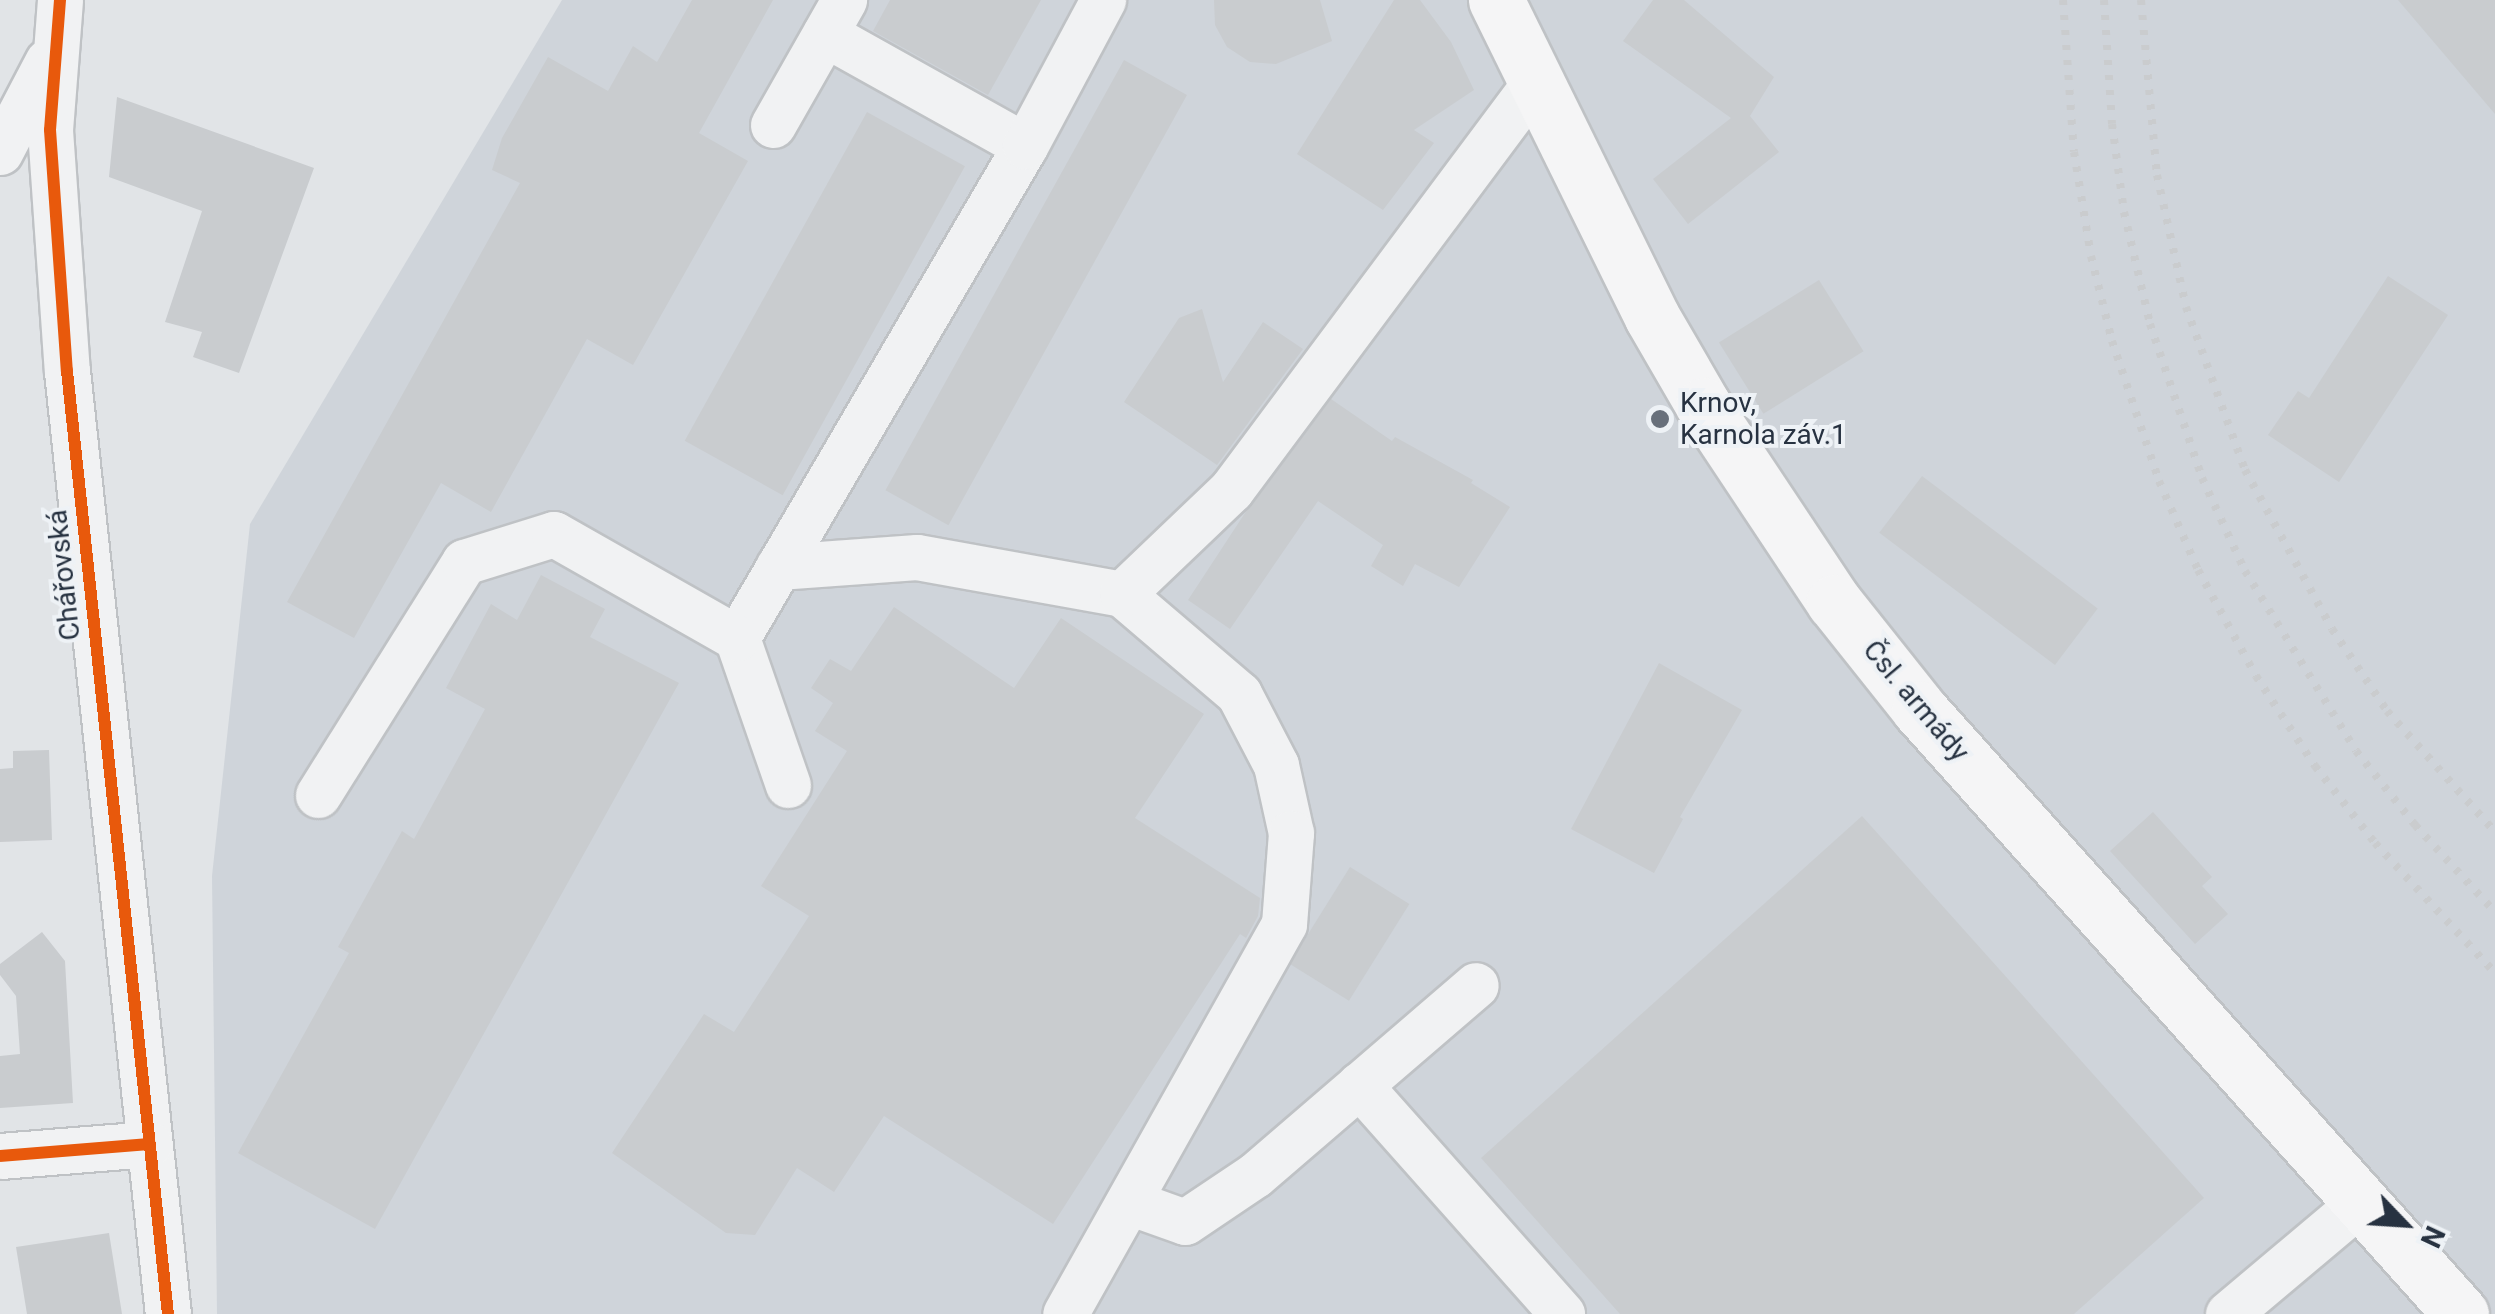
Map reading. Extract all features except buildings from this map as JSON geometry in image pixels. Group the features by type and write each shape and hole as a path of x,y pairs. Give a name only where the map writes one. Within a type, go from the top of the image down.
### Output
{"main road":[{"name":"Čsl. armády","path":"1496,0 1652,317 1703,405 1834,602 1918,708 2461,1314"}],"street":[{"name":"Chářovská","path":"60,0 53,51 50,130 68,372 168,1314"},
{"path":"736,638 1025,146 1102,0"},
{"path":"774,125 834,17 1025,146"},
{"name":"Chářovská","path":"0,152 53,51"},
{"path":"1122,594 1231,490 1536,81"},
{"path":"318,794 464,562 554,534 736,638 788,785"},
{"path":"778,567 918,557 1122,594 1239,694 1276,764 1291,833 1284,924 1065,1314"},
{"path":"1129,1202 1185,1222 1256,1175 1476,985"},
{"path":"1359,1086 1562,1314"},
{"path":"0,1156 150,1144"},
{"path":"2228,1314 2360,1202"}],"shaded area":[{"path":"562,0 2495,0 2495,1314 217,1314 212,876 250,524"}],"railway":[{"path":"2063,0 2074,152 2091,256 2112,341 2159,481 2198,570 2256,676 2315,766 2375,843 2495,973"},
{"path":"2104,0 2112,124 2124,212 2150,324 2202,478 2245,571 2356,751 2415,825 2495,912"},
{"path":"2141,0 2157,175 2186,307 2245,470 2332,629 2387,711 2495,832"}],"cycle path":[{"path":"60,0 50,130 67,371 168,1314"},
{"path":"0,1156 150,1144"}],"place":[{"name":"Krnov, Karnola záv.1","path":"1660,419"}]}
